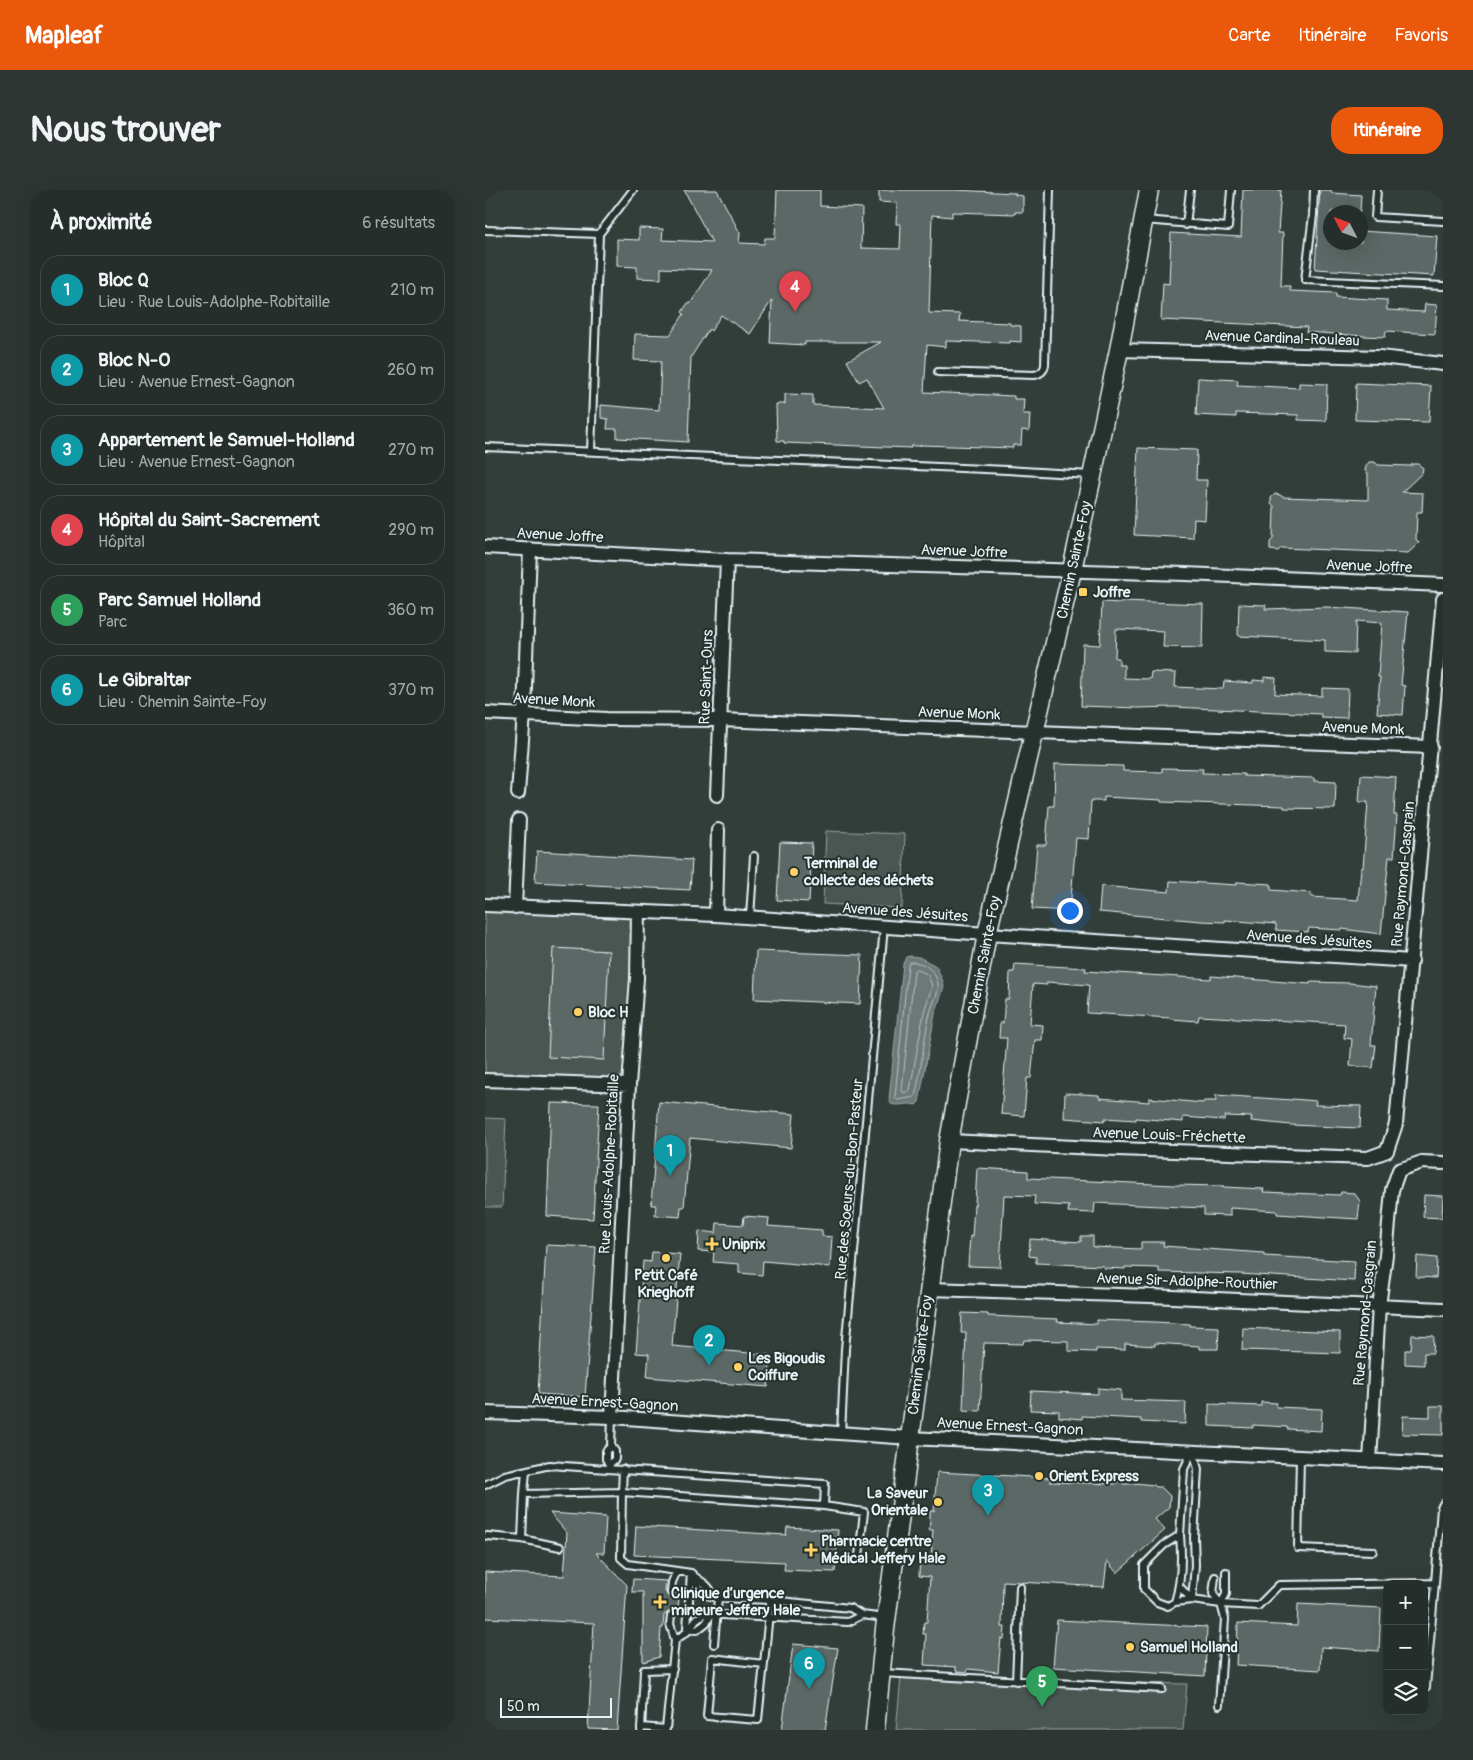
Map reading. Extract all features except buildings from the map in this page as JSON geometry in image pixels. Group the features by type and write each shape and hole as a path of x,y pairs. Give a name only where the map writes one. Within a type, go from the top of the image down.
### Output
{"main road":[{"name":"Chemin Sainte-Foy","path":"875,1730 886,1618 949,1141 987,934 1015,810 1036,732 1072,570 1119,350 1149,190"}],"street":[{"name":"Avenue Cardinal-Rouleau","path":"1119,350 1380,357 1443,364"},
{"name":"Avenue Joffre","path":"485,548 727,560 1072,570 1443,585"},
{"path":"518,793 524,714 530,549"},
{"name":"Rue Saint-Ours","path":"717,795 727,560"},
{"name":"Rue Raymond-Casgrain","path":"1387,1151 1396,1124 1443,599"},
{"name":"Avenue Monk","path":"485,712 607,719 720,720 1431,746"},
{"path":"515,908 519,820"},
{"path":"716,915 718,830"},
{"name":"Avenue des Jésuites","path":"485,906 750,917 1411,961"},
{"name":"Rue Louis-Adolphe-Robitaille","path":"612,1417 629,1085 637,978 638,912"},
{"path":"485,1080 629,1085"},
{"name":"Avenue Louis-Fréchette","path":"949,1141 1118,1150 1367,1158 1387,1151"},
{"name":"Rue Raymond-Casgrain","path":"1370,1461 1379,1306 1392,1190 1399,1170 1422,1162 1443,1163"},
{"name":"Avenue Sir-Adolphe-Routhier","path":"929,1289 1443,1309"},
{"name":"Avenue Ernest-Gagnon","path":"485,1413 612,1417 910,1438 1443,1464"}],"lane":[{"path":"591,451 599,234 633,190"},
{"path":"938,372 1035,375 1044,370 1050,190"},
{"path":"1185,225 1190,190"},
{"path":"1143,220 1185,225 1228,227 1231,190"},
{"path":"1315,190 1305,280 1443,286"},
{"path":"1377,190 1375,217 1443,221"},
{"path":"485,230 599,234"},
{"path":"485,447 1007,470 1092,476"},
{"path":"750,917 754,856"},
{"name":"Rue des Soeurs-du-Bon-Pasteur","path":"841,1434 845,1349 884,927"},
{"path":"610,1467 606,1459 606,1451 611,1446 612,1417"},
{"path":"1175,1602 1180,1587 1182,1554 1180,1535 1184,1469 1193,1451"},
{"path":"1192,1600 1198,1469 1193,1451"},
{"path":"1300,1458 1298,1548 1373,1551"},
{"path":"485,1485 505,1475 550,1465 610,1467 825,1484 824,1506"},
{"path":"623,1469 621,1558 629,1564 677,1571 693,1576"},
{"path":"522,1539 526,1471"},
{"path":"524,1494 622,1492 824,1506 864,1512 859,1556"},
{"path":"1427,1670 1441,1508 1443,1504"},
{"path":"1180,1535 1165,1545 1145,1565 1144,1589 1157,1602 1167,1606 1175,1602 1192,1600 1258,1606 1279,1585 1383,1584"},
{"path":"487,1536 522,1539 560,1547"},
{"path":"671,1592 672,1582 677,1571"},
{"path":"1221,1604 1226,1594 1226,1572"},
{"path":"693,1576 696,1584 706,1595 850,1608 862,1615 886,1618"},
{"path":"688,1630 693,1576"},
{"path":"1215,1577 1213,1594 1221,1604 1225,1619 1219,1705"},
{"path":"1428,1583 1435,1583"},
{"path":"1016,1681 1021,1587"},
{"path":"1180,1587 1192,1600"},
{"path":"714,1644 716,1597"},
{"path":"764,1664 712,1658 707,1716 758,1720 764,1664 769,1617 770,1600"},
{"path":"675,1640 688,1630 697,1630 714,1615 848,1622 862,1615"},
{"path":"671,1616 675,1640 673,1668 667,1729 641,1729 644,1670 673,1668"},
{"path":"882,1673 1162,1689"}],"shaded area":[{"path":"826,831 905,834 902,908 823,904"},
{"path":"485,905 638,912 629,1085 485,1079"},
{"path":"485,1118 506,1119 502,1207 485,1207"},
{"path":"901,1678 1187,1684 1183,1730 896,1730"}],"water":[{"path":"906,957 919,957 936,966 944,987 935,1014 919,1102 916,1105 894,1105 891,1104 889,1099 903,964"}],"place":[{"name":"Hôpital du Saint-Sacrement","path":"795,312"},
{"name":"Joffre","path":"1083,592"},
{"name":"Terminal de collecte des déchets","path":"794,872"},
{"name":"Bloc H","path":"578,1012"},
{"name":"Bloc Q","path":"670,1176"},
{"name":"Uniprix","path":"712,1244"},
{"name":"Petit Café Krieghoff","path":"666,1258"},
{"name":"Bloc N-O","path":"709,1366"},
{"name":"Les Bigoudis Coiffure","path":"738,1367"},
{"name":"Orient Express","path":"1039,1476"},
{"name":"La Saveur Orientale","path":"938,1502"},
{"name":"Appartement le Samuel-Holland","path":"988,1516"},
{"name":"Pharmacie centre Médical Jeffery Hale","path":"811,1550"},
{"name":"Clinique d’urgence mineure Jeffery Hale","path":"660,1602"},
{"name":"Samuel Holland","path":"1130,1647"},
{"name":"Le Gibraltar","path":"809,1689"},
{"name":"Parc Samuel Holland","path":"1042,1707"}]}
